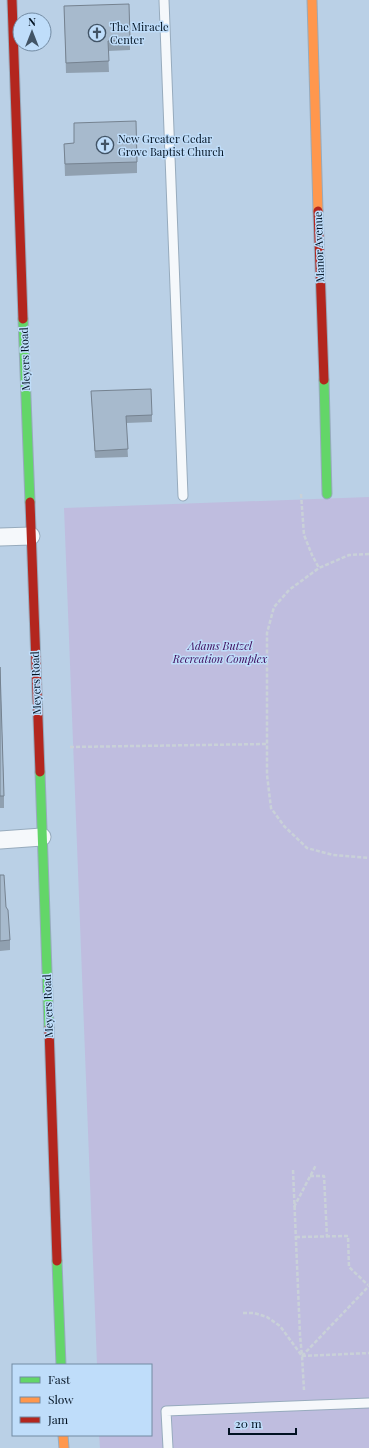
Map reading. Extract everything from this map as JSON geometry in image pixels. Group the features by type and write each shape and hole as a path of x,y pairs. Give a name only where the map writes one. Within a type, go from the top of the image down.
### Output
{"street":[{"name":"Meyers Road","path":"12,0 61,1364"},
{"name":"Manor Avenue","path":"312,0 327,494"},
{"path":"0,537 31,536"},
{"path":"0,840 42,837"},
{"path":"63,1436 64,1448"}],"lane":[{"path":"164,0 183,496"},
{"path":"168,1448 166,1411 369,1403"}],"path":[{"path":"301,494 304,535 319,568"},
{"path":"369,554 349,555 319,568 289,590 274,607 267,632 267,775 271,808 284,826 307,848 333,855 369,858"},
{"path":"70,747 268,744"},
{"path":"294,1207 316,1164"},
{"path":"293,1170 300,1335 305,1406"},
{"path":"310,1176 324,1176 327,1237"},
{"path":"296,1237 348,1236 349,1267 369,1286 302,1356"},
{"path":"243,1313 254,1313 267,1317 280,1326 302,1356"},
{"path":"302,1356 369,1352"}],"green space":[{"name":"Adams Butzel Recreation Complex","path":"369,497 369,1448 100,1448 99,1436 152,1436 152,1364 97,1364 64,508"}],"building":[{"name":"The Miracle Center","path":"129,4 130,39 108,41 109,61 66,63 64,6"},
{"name":"New Greater Cedar Grove Baptist Church","path":"136,121 137,162 65,164 64,144 74,143 74,123"},
{"path":"151,389 152,415 126,416 128,449 95,451 91,391"},
{"path":"0,667 4,796 0,796"},
{"path":"0,875 4,875 10,940 0,941"}],"traffic: fast":[{"path":"23,319 30,502"},
{"path":"324,380 327,494"},
{"path":"40,772 49,1028"},
{"path":"57,1261 61,1364"}],"traffic: slow":[{"path":"312,0 318,211"},
{"path":"63,1436 64,1448"}],"traffic: jam":[{"path":"12,0 23,319"},
{"path":"318,211 324,380"},
{"path":"30,502 40,772"},
{"path":"49,1028 57,1261"}],"place":[{"name":"The Miracle Center","path":"97,33"},
{"name":"New Greater Cedar Grove Baptist Church","path":"105,145"}]}
